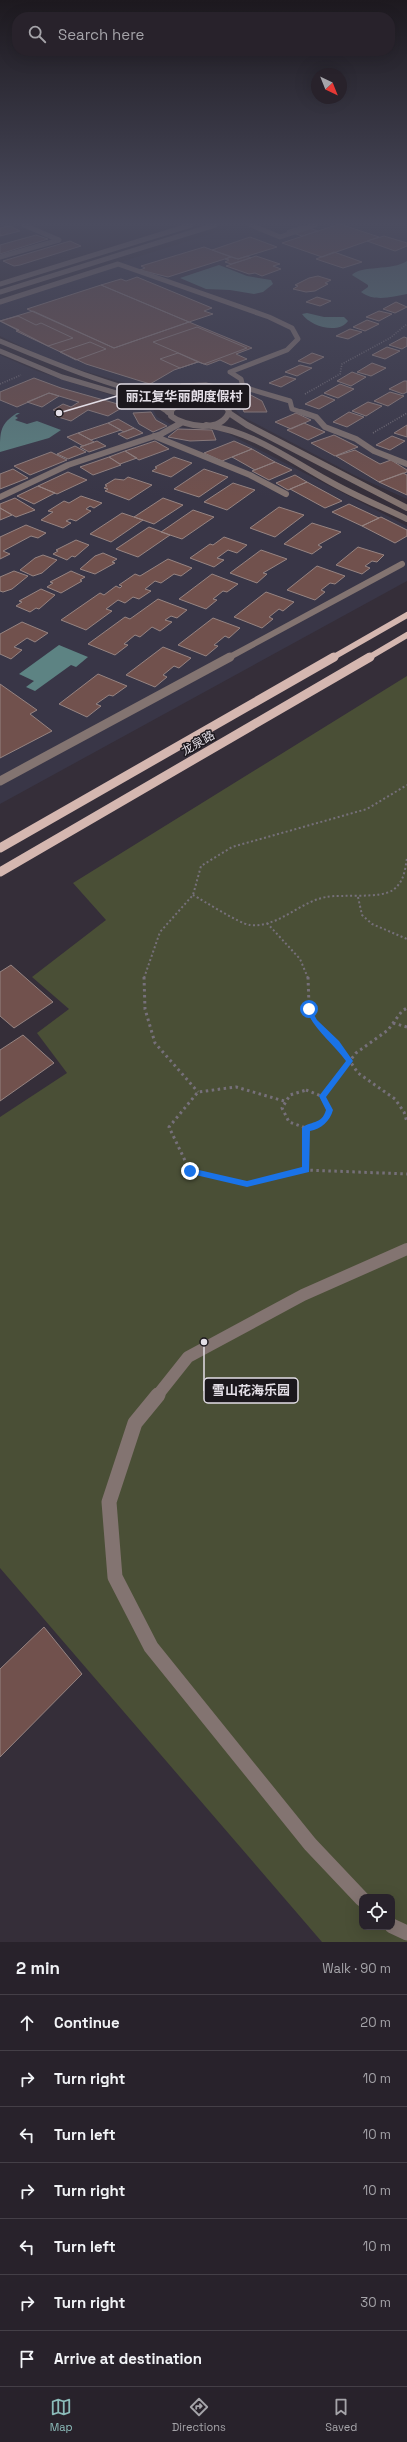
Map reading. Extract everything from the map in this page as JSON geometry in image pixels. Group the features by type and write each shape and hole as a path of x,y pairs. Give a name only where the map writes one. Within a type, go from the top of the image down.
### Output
{"main road":[{"name":"龙泉路","path":"0,848 407,615"},
{"name":"龙泉路","path":"0,872 407,635"}],"street":[{"path":"266,316 292,328 298,339 292,346 230,372 241,379 244,387 290,401 292,409 316,417 324,427 359,441 374,451 407,464"},
{"path":"0,340 73,371 167,399 186,402 215,402 226,407 229,413 243,424 279,440 340,475 407,508"},
{"path":"0,351 47,371 156,405 170,413 174,419 181,423 229,428 251,437 333,483 407,519"},
{"path":"170,413 174,406 186,402"},
{"path":"206,425 224,420 229,413"},
{"path":"0,497 68,465 154,436 181,423"},
{"path":"154,436 250,475 286,494"},
{"path":"0,781 402,564"},
{"path":"359,1896 310,1844 151,1647 115,1577 109,1502 135,1423 188,1357 302,1295 407,1249"},
{"path":"395,1927 407,1933"}],"path":[{"path":"306,394 340,374 342,364 390,338 407,324"},
{"path":"359,441 407,413"},
{"path":"198,1092 155,1043 145,1009 144,973 160,932 193,895 201,866 232,847 367,809 407,785"},
{"path":"193,895 249,924 276,922 295,908 326,897 358,897 392,891 404,877 407,858"},
{"path":"358,897 362,915 372,924 407,939"},
{"path":"266,923 300,959 306,971 310,983 309,1009 314,1022 337,1043 360,1076 387,1091 404,1111 407,1122"},
{"path":"322,1096 356,1053 388,1030 402,1011 407,1008"},
{"path":"393,1024 407,1027"},
{"path":"284,1101 236,1087 198,1092 169,1128 190,1171 247,1184 306,1170 407,1174"},
{"path":"297,1091 310,1091 322,1096 329,1110 328,1117 315,1127 306,1128 297,1126 287,1119 282,1108 284,1101 297,1091"},
{"path":"306,1128 306,1170"}],"shaded area":[{"path":"0,316 407,316 407,499 356,476 241,416 234,408 221,401 203,397 173,397 53,362 0,336"},
{"path":"304,316 344,317 348,321 338,328 331,328 317,325"},
{"path":"0,355 37,371 153,409 157,417 174,426 199,430 217,430 227,433 407,526 407,581 0,804"},
{"path":"17,413 20,413 15,416 18,418 15,420 27,424 37,421 61,430 49,438 0,452 2,429 7,421"},
{"path":"59,645 88,657 76,667 71,665 35,691 26,687 34,681 19,674"},
{"path":"407,676 407,1942 322,1942 0,1568 0,1117 67,1073 37,1033 69,1009 32,977 106,920 73,883"}],"building":[{"path":"18,316 43,316 114,348 189,322 252,348 236,354 247,359 231,365 220,360 207,365 198,362 174,370 150,384 86,364 16,331 19,330 0,321"},
{"path":"18,316 36,325 41,323 73,338 48,346 0,321"},
{"path":"42,316 174,316 189,322 114,348"},
{"path":"174,316 208,316 189,322"},
{"path":"369,316 389,316 379,321 366,317"},
{"path":"367,320 379,324 365,331 353,327"},
{"path":"197,327 247,348 204,364 153,342"},
{"path":"350,329 362,332 348,339 336,336"},
{"path":"404,337 407,338 407,346 402,349 389,345"},
{"path":"90,342 106,349 76,360 60,352"},
{"path":"387,347 400,351 385,359 372,355"},
{"path":"178,353 198,362 180,368 160,359"},
{"path":"312,353 324,357 310,364 298,361"},
{"path":"372,363 386,368 371,376 357,372"},
{"path":"300,365 312,368 297,376 285,372"},
{"path":"352,372 366,377 351,386 337,381"},
{"path":"285,376 296,379 281,387 269,383"},
{"path":"34,378 61,388 125,406 108,416 88,410 71,421 55,416 62,412 53,410 63,404 71,407 79,402 49,393 17,407 0,400 0,392"},
{"path":"404,381 407,381 407,392 403,394 389,389"},
{"path":"206,383 231,388 220,396 185,393 181,384"},
{"path":"340,384 354,389 338,398 324,393"},
{"path":"245,392 262,401 267,412 244,412 241,405 230,398"},
{"path":"390,392 404,396 388,406 374,401"},
{"path":"49,393 59,396 42,407 27,402"},
{"path":"322,395 335,400 319,409 305,404"},
{"path":"368,402 382,406 366,416 352,411"},
{"path":"151,412 156,420 167,426 153,432 139,424 133,413"},
{"path":"349,412 364,417 347,427 333,422"},
{"path":"296,413 311,420 291,429 275,422"},
{"path":"118,419 134,428 124,432 108,423"},
{"path":"108,423 121,430 91,440 78,433"},
{"path":"304,423 325,432 308,440 287,430"},
{"path":"407,425 407,437 394,433"},
{"path":"134,428 143,433 127,439 118,434"},
{"path":"178,429 212,430 216,440 190,441 168,437"},
{"path":"78,433 94,442 83,446 67,437"},
{"path":"334,435 358,447 335,456 311,443"},
{"path":"392,436 405,441 390,450 376,445"},
{"path":"97,441 106,446 89,452 80,447"},
{"path":"155,441 169,449 139,460 125,451"},
{"path":"234,441 252,449 222,461 204,453"},
{"path":"75,446 86,452 68,459 57,454"},
{"path":"252,449 275,462 255,470 232,457"},
{"path":"355,450 380,464 391,460 407,470 407,472 379,482 336,456"},
{"path":"125,451 137,458 120,464 109,457"},
{"path":"51,452 67,460 30,475 14,466"},
{"path":"109,457 121,465 93,475 80,467"},
{"path":"174,457 192,463 171,477 152,471 157,468 155,467"},
{"path":"275,462 292,470 269,480 252,471"},
{"path":"13,469 28,478 0,489 0,474"},
{"path":"204,469 228,477 199,497 174,489"},
{"path":"68,472 87,480 57,494 38,486"},
{"path":"403,473 407,475 407,495 379,482"},
{"path":"295,475 307,482 288,490 276,483"},
{"path":"128,477 152,485 129,500 105,491 108,489 104,488 107,486 105,485 115,479 124,480"},
{"path":"307,482 342,501 325,508 290,489"},
{"path":"233,483 255,490 227,510 204,502"},
{"path":"38,486 55,493 34,504 17,496"},
{"path":"81,496 102,503 94,508 90,506 86,509 91,511 76,521 70,519 66,521 71,523 63,528 41,520 53,512 48,511 64,501 69,503"},
{"path":"15,498 35,510 16,517 0,508 0,504"},
{"path":"163,498 183,505 154,524 134,517"},
{"path":"349,504 379,518 362,526 332,512"},
{"path":"279,507 304,515 275,537 250,528"},
{"path":"0,508 12,515 0,520"},
{"path":"193,510 214,517 182,539 161,532"},
{"path":"122,513 143,520 111,542 90,534"},
{"path":"381,517 407,530 407,536 395,543 362,526"},
{"path":"312,523 341,532 318,545 322,547 312,554 284,544"},
{"path":"26,525 46,533 38,538 31,536 3,551 10,554 0,559 0,537"},
{"path":"149,527 170,535 138,557 116,549"},
{"path":"224,537 247,545 237,553 228,550 217,558 224,560 214,567 190,558 210,544 213,545"},
{"path":"76,540 89,545 75,557 72,556 67,560 53,554 58,551 56,550"},
{"path":"358,547 384,555 377,562 372,561 365,566 370,568 362,574 336,565"},
{"path":"261,550 287,559 263,573 267,574 257,583 230,573"},
{"path":"103,553 117,559 112,562 115,563 95,574 80,569 95,556"},
{"path":"43,555 57,560 42,573 33,576 20,570 35,558"},
{"path":"168,559 192,568 181,576 174,574 161,583 155,581 145,589 151,591 139,599 133,597 125,603 118,600 106,609 112,611 86,630 61,620 100,593 104,595 116,586 120,588 122,586 119,585 135,574 140,576"},
{"path":"317,566 345,576 335,584 330,583 321,590 325,592 315,600 287,590"},
{"path":"14,571 28,576 12,589 3,592 0,591 0,577"},
{"path":"71,571 85,577 80,580 82,581 61,593 47,587 53,583 50,582"},
{"path":"212,574 238,584 227,592 223,591 213,599 217,600 206,609 179,599"},
{"path":"41,589 55,595 39,609 36,608 30,612 16,606 22,602 19,601"},
{"path":"266,592 294,602 283,611 279,609 269,617 273,619 262,628 234,617"},
{"path":"158,599 187,610 177,618 171,616 165,620 172,622 160,631 152,627 140,637 135,635 124,644 128,645 115,655 88,644 125,617 130,619"},
{"path":"213,618 240,628 229,638 225,636 214,645 218,646 206,656 178,645"},
{"path":"22,622 48,633 35,642 27,638 14,647 22,650 11,659 0,654 0,634"},
{"path":"163,647 191,658 179,668 174,666 163,675 167,677 155,687 126,675"},
{"path":"98,674 127,686 113,696 109,695 96,704 101,706 87,717 59,704"},
{"path":"0,684 37,710 30,714 52,731 0,758"},
{"path":"11,965 53,1002 14,1028 0,1016 0,972"},
{"path":"23,1035 54,1063 0,1101 0,1050"},
{"path":"44,1627 82,1674 0,1757 0,1669"}],"place":[{"name":"丽江复华丽朗度假村","path":"59,413"},
{"name":"雪山花海乐园","path":"204,1342"}],"route":[{"path":"190,1171 247,1184 306,1170 306,1128 315,1127 323,1123 328,1117 329,1110 327,1102 322,1096 350,1061 337,1043 314,1022 309,1009"}]}
